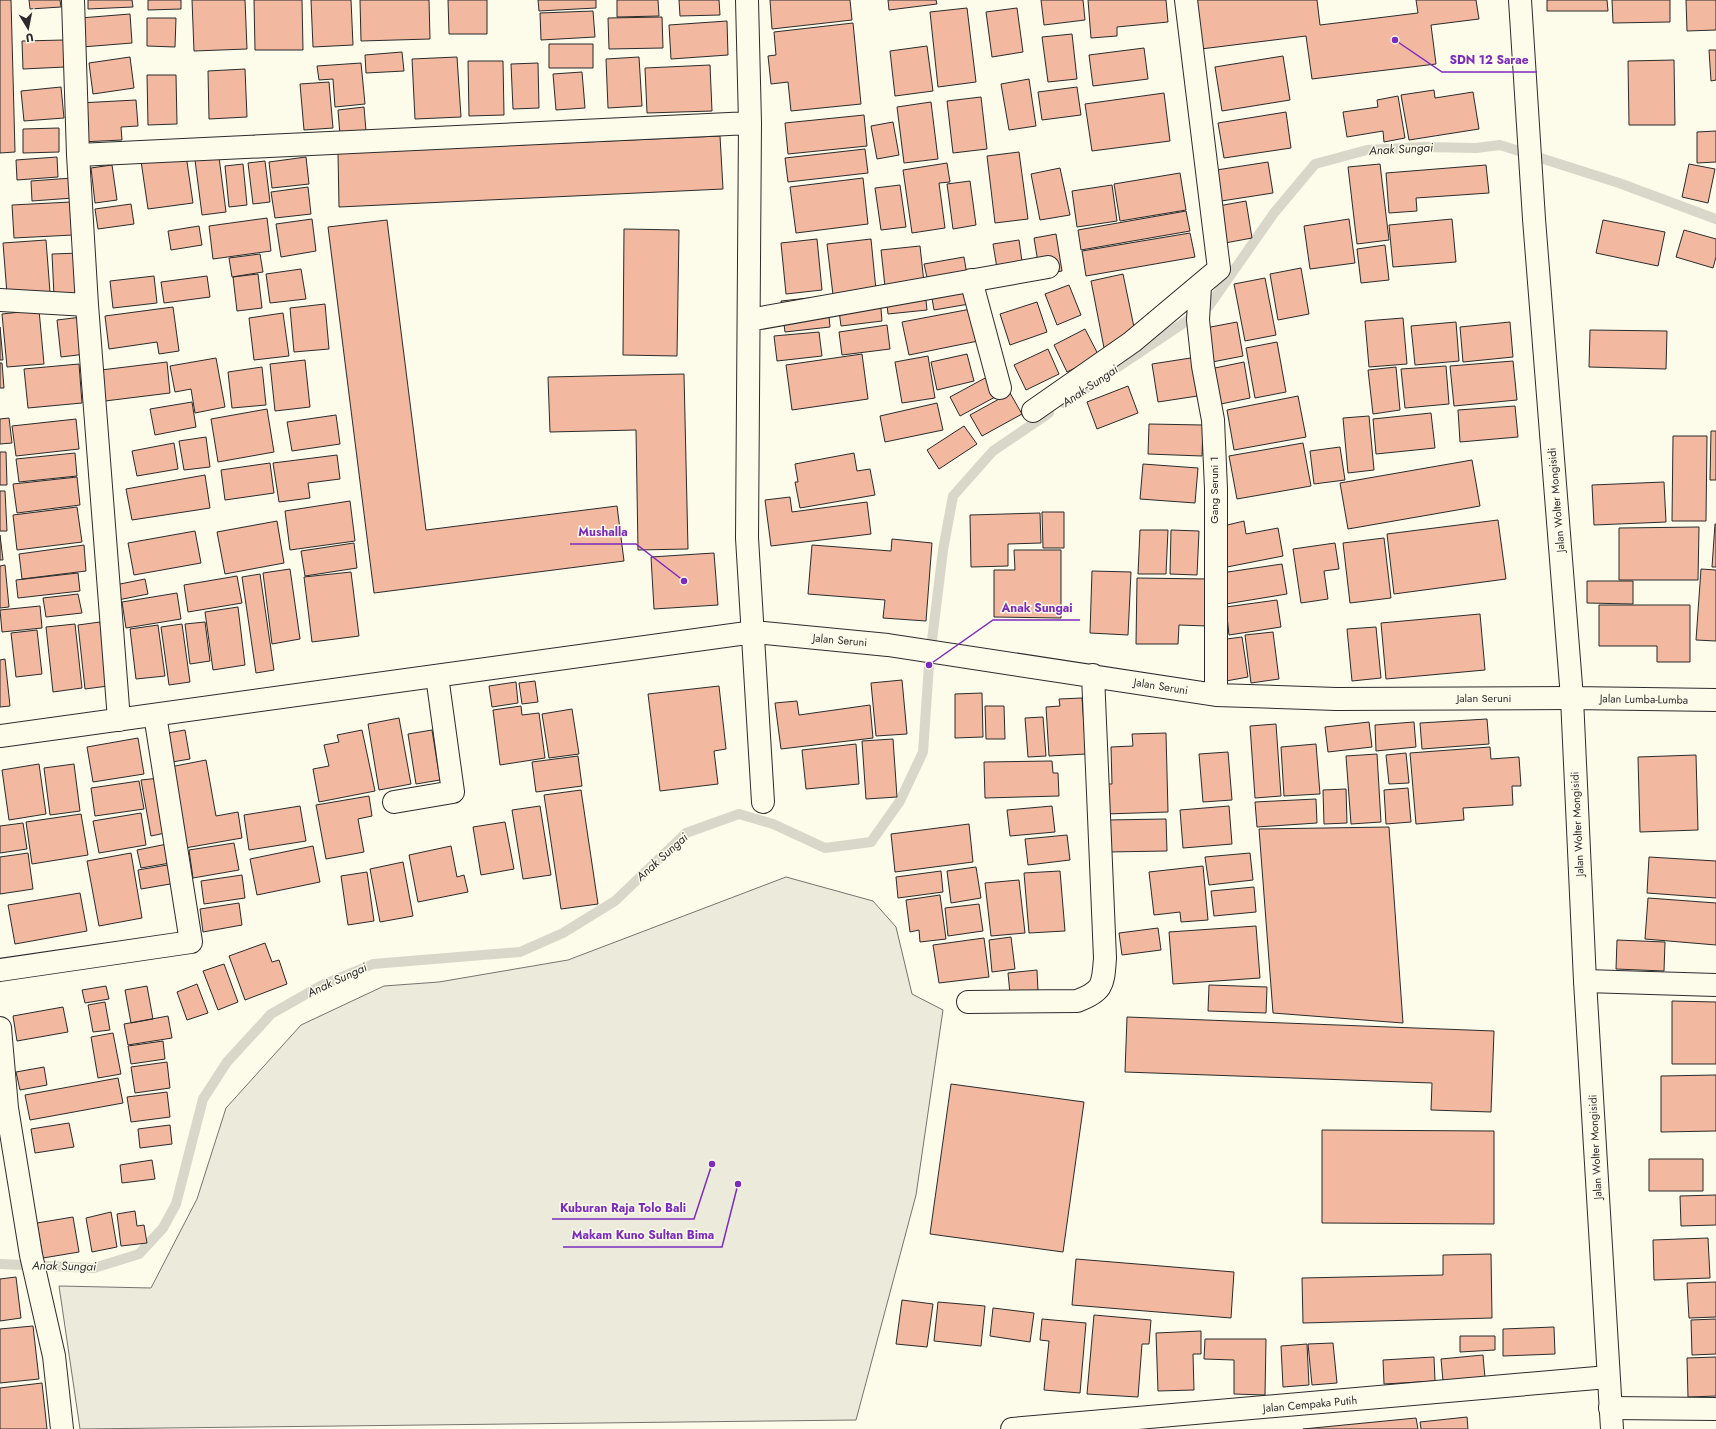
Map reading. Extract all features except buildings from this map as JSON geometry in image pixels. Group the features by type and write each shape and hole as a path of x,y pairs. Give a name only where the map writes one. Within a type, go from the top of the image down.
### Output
{"street":[{"path":"73,0 78,155 87,305 119,720"},
{"path":"747,0 750,123 747,538 754,632 763,802"},
{"path":"1033,411 1132,342 1219,269 1186,0"},
{"name":"Jalan Wolter Mongisidi","path":"1520,0 1534,219 1572,698 1585,981 1612,1429"},
{"path":"78,155 750,123"},
{"path":"749,320 1048,267"},
{"path":"971,280 1000,388"},
{"name":"Gang Seruni 1","path":"1200,286 1198,320 1203,366 1213,420 1215,458 1215,532 1218,582 1216,695"},
{"path":"0,300 87,305"},
{"name":"Jalan Seruni","path":"0,736 754,632 888,645 1216,695 1336,699 1572,698"},
{"path":"394,802 454,792 437,676"},
{"path":"968,1002 1077,1001 1090,996 1103,983 1105,958 1093,676"},
{"name":"Jalan Lumba-Lumba","path":"1572,698 1716,700"},
{"path":"0,970 191,942 155,715"},
{"path":"1585,981 1716,985"},
{"path":"0,1028 7,1108 31,1255 54,1356 62,1429"},
{"name":"Jalan Cempaka Putih","path":"1012,1429 1608,1378"},
{"path":"1610,1408 1716,1409"}],"shaded area":[{"path":"786,877 873,901 896,927 912,994 943,1010 916,1195 856,1420 80,1429 59,1286 151,1288 197,1199 226,1108 301,1025 384,986 439,982 568,960"}],"waterway":[{"name":"Anak Sungai","path":"1064,403 1209,306 1274,213 1315,164 1367,150 1425,147 1476,148 1500,145 1619,183 1716,219"},
{"name":"Anak Sungai","path":"0,1264 94,1268 139,1254 163,1228 176,1204 203,1099 227,1062 271,1014 322,985 373,964 520,952 563,933 615,901 686,833 739,814 773,824 825,848 871,842 900,801 923,752 929,665 943,550 953,496 993,451 1049,413"}],"place":[{"name":"SDN 12 Sarae","path":"1395,40"},
{"name":"Mushalla","path":"684,581"},
{"name":"Anak Sungai","path":"929,665"},
{"name":"Kuburan Raja Tolo Bali","path":"712,1164"},
{"name":"Makam Kuno Sultan Bima","path":"738,1184"}]}
